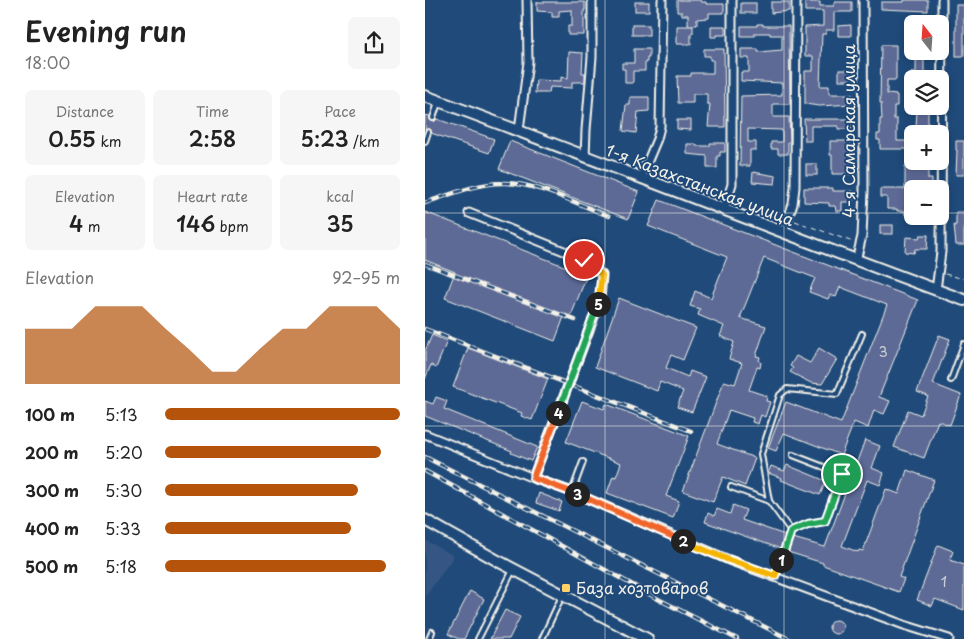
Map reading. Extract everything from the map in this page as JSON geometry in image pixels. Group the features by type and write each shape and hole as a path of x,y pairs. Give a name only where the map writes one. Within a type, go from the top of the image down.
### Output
{"street":[{"path":"519,130 528,62 527,0"},
{"path":"585,157 592,57 592,0"},
{"path":"641,177 660,127 662,0"},
{"path":"724,210 731,184 732,0"},
{"path":"783,233 789,219 795,187 795,0"},
{"name":"4-я Самарская улица","path":"856,261 860,245 864,191 863,0"},
{"path":"936,290 941,252 942,0"},
{"name":"1-я Казахстанская улица","path":"425,96 519,130 856,261 964,300"},
{"path":"469,213 584,260 602,275 600,300 533,478"},
{"path":"425,434 572,492 729,560 949,639"},
{"path":"425,520 563,594 633,636 647,639"}],"lane":[{"path":"433,118 439,101"},
{"path":"425,141 428,132"},
{"path":"791,531 769,501 761,454 780,395 787,389 837,394 862,334"},
{"path":"951,380 964,344"},
{"path":"775,576 791,531 808,524 825,521 842,474 793,455"},
{"path":"572,492 583,462"},
{"path":"731,487 769,501"},
{"path":"478,639 514,569"},
{"path":"542,639 563,594"},
{"path":"429,639 431,632"}],"path":[{"path":"789,219 860,245"},
{"path":"939,273 964,279"}],"shaded area":[{"path":"425,540 454,556 425,597"}],"building":[{"path":"677,0 701,0 701,2 706,2 706,4 724,4 724,13 709,13 709,18 697,19 697,25 688,25 688,15 682,15 682,12 677,12"},
{"path":"904,0 928,0 928,11 881,9 881,2 904,2"},
{"path":"537,2 585,2 584,35 568,35 568,26 572,26 572,10 559,11 559,17 552,17 552,12 537,11"},
{"path":"635,2 649,2 649,11 635,11"},
{"path":"771,2 789,2 789,11 771,13"},
{"path":"805,2 820,2 820,6 834,6 834,2 852,2 852,12 834,12 834,30 826,30 826,34 822,34 820,86 829,86 829,94 852,94 853,104 819,106 805,104 805,71 813,71 813,56 805,56 805,27 823,26 823,11 805,11"},
{"path":"741,3 756,3 756,13 741,13"},
{"path":"956,5 964,5 964,56 956,56"},
{"path":"757,24 763,24 763,26 789,26 790,104 773,104 773,117 789,117 790,142 788,142 788,154 778,154 778,149 771,149 771,142 782,142 782,130 748,129 748,142 756,142 756,150 750,150 750,166 740,166 741,96 782,95 782,83 741,81 741,72 749,72 749,58 741,58 741,49 758,49 758,52 782,50 782,35 755,33 755,36 741,36 741,26 757,26"},
{"path":"632,25 649,25 649,35 632,35"},
{"path":"851,25 851,36 838,36 838,26"},
{"path":"677,26 693,26 691,44 677,44"},
{"path":"711,26 725,26 725,35 711,37"},
{"path":"881,45 896,45 896,80 887,80 887,94 897,95 897,106 894,106 894,119 897,119 897,141 904,141 904,149 880,149 880,140 877,140 877,134 880,134 880,119 882,119 880,103"},
{"path":"634,49 649,49 649,58 645,62 645,71 633,71 633,83 625,83 625,69 622,69 622,63 634,63"},
{"path":"704,49 724,49 725,127 708,127 710,104 707,104 707,94 693,94 693,103 678,103 677,76 691,76 691,73 713,73 713,60 710,60 710,56 704,56"},
{"path":"569,52 583,53 582,73 585,73 585,82 572,82 572,88 550,87 549,93 535,93 536,80 561,81 561,77 568,78"},
{"path":"916,60 924,60 924,70 916,70"},
{"path":"839,70 853,70 853,80 839,80"},
{"path":"630,97 649,97 649,111 638,112 636,133 623,131 626,105 630,105"},
{"path":"425,115 430,116 431,121 434,122 437,119 494,139 489,153 431,133 430,129 425,130"},
{"path":"917,115 928,115 928,125 916,125"},
{"path":"804,119 852,119 852,129 838,129 838,126 811,126 811,141 805,141"},
{"path":"677,120 691,120 691,130 677,129"},
{"path":"510,141 639,192 628,219 499,169"},
{"path":"830,141 853,141 853,174 832,174"},
{"path":"956,141 964,141 964,175 956,175"},
{"path":"710,143 725,143 725,152 720,152 720,156 717,156 717,168 707,168 707,156 687,154 687,144 710,146"},
{"path":"806,164 817,164 817,175 806,175"},
{"path":"905,170 928,170 928,179 932,179 932,180 905,180"},
{"path":"753,172 776,176 775,184 752,182"},
{"path":"804,188 833,188 833,191 853,191 853,202 842,202 842,211 836,211 835,206 829,206 829,203 804,202"},
{"path":"880,189 904,189 904,211 887,209 887,197 880,197"},
{"path":"659,200 918,300 879,397 890,401 884,414 874,410 868,428 854,422 841,455 784,433 776,451 768,448 786,402 841,423 887,305 840,287 836,297 830,295 828,299 809,292 815,278 764,258 740,318 766,326 756,356 760,357 760,368 757,367 749,390 767,396 766,401 770,402 765,417 761,415 758,424 752,422 753,418 729,410 717,444 755,458 745,486 723,477 713,502 683,491 724,381 735,384 742,363 729,359 734,342 720,336 724,326 698,315 700,309 690,306 695,291 711,298 727,257 648,226"},
{"path":"425,212 587,275 571,316 565,314 555,341 445,298 455,272 425,260"},
{"path":"956,212 964,212 964,245 956,245 954,225 956,225"},
{"path":"880,225 893,225 893,234 880,234"},
{"path":"920,235 928,235 927,249 915,249 914,253 905,252 906,237 919,238"},
{"path":"619,298 696,328 683,360 671,355 666,368 688,377 690,371 706,377 692,412 677,407 683,391 660,382 657,391 595,367"},
{"path":"432,335 447,341 436,368 431,365 425,379 425,351"},
{"path":"939,335 950,339 933,384 961,395 950,425 938,421 924,458 894,447 908,410 921,415 928,396 917,392"},
{"path":"468,348 548,379 532,420 521,416 522,413 453,387"},
{"path":"819,348 837,359 822,384 811,383 790,372 793,368 790,366 796,356 810,363"},
{"path":"436,397 447,401 444,409 537,447 531,461 511,453 512,451 425,416 425,401 433,404"},
{"path":"582,401 604,409 606,404 689,436 666,496 679,501 673,518 607,493 613,476 616,477 621,463 566,442"},
{"path":"865,440 880,446 872,468 884,473 880,485 867,480 842,546 858,552 859,550 863,551 886,489 899,494 907,470 934,480 899,577 904,579 899,592 823,565 823,563 788,552 793,538 825,547"},
{"path":"787,465 826,481 820,495 768,473 771,466 784,471"},
{"path":"539,493 562,502 559,511 536,503"},
{"path":"733,505 746,510 742,520 785,535 781,549 705,522 708,513 714,516 717,509 730,514"},
{"path":"938,545 953,551 950,560 964,565 964,610 935,599 932,606 917,600"},
{"path":"470,591 484,599 464,639 459,639 448,634"},
{"path":"505,610 520,617 509,639 490,639"},
{"path":"836,620 841,622 843,627 841,632 836,634 831,632 829,627 831,622"}],"railway":[{"path":"425,203 463,190 503,183 529,186 543,190 609,216"},
{"path":"425,264 575,320"},
{"path":"425,329 691,431"},
{"path":"425,457 789,639"},
{"path":"425,471 660,600 737,639"}],"place":[{"name":"База хозтоваров","path":"566,588"}],"route":[{"path":"584,260 602,275 600,300 533,478 572,492 729,560 775,576 791,531 808,524 825,521 842,474"}]}
